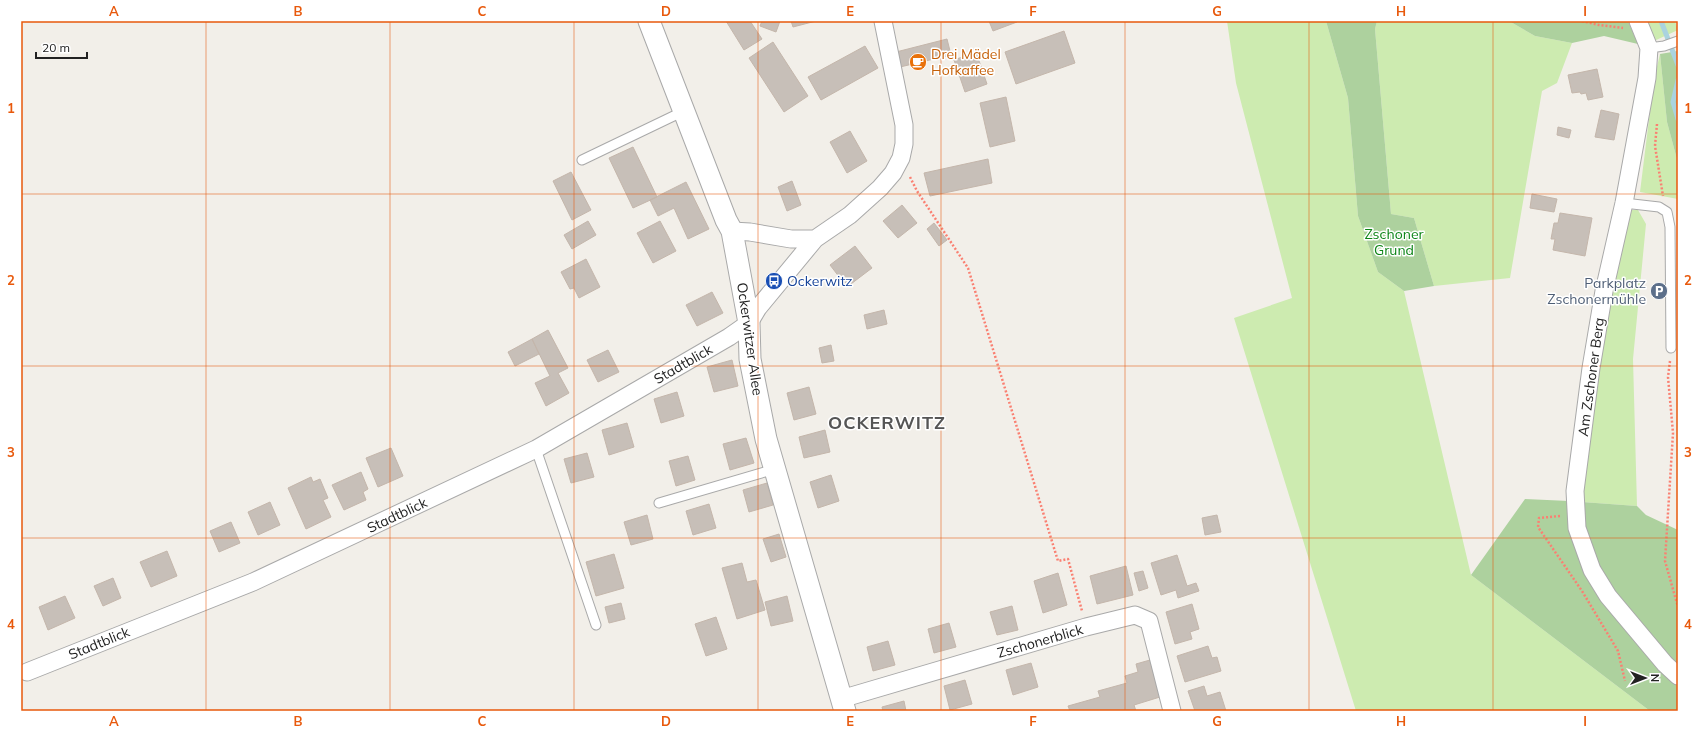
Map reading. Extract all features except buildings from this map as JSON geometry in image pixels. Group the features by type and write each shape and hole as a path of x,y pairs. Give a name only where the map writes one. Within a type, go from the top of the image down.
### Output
{"street":[{"name":"Ockerwitzer Allee","path":"649,21 726,220 732,231 742,277 749,323 750,359 766,439 843,705"},
{"path":"749,323 758,308 815,239 850,215 880,188 893,173 901,158 904,144 904,125 883,21"},
{"path":"1638,21 1657,47"},
{"name":"Am Zschoner Berg","path":"1657,47 1647,78 1624,203 1604,291 1591,368 1575,491 1576,528 1592,570 1608,596 1665,664 1678,676"},
{"path":"732,231 750,232 791,239 815,239"},
{"name":"Stadtblick","path":"27,672 253,582 536,449 729,337 749,323"},
{"name":"Zschonerblick","path":"843,705 1086,627 1135,615 1149,621 1172,711"}],"lane":[{"path":"1657,47 1678,41"},
{"path":"582,160 684,111"},
{"path":"1624,203 1659,207 1667,212 1670,227 1671,348"},
{"path":"536,449 596,626"},
{"path":"659,503 775,469"}],"path":[{"path":"1582,21 1622,28"},
{"path":"1657,122 1655,146 1663,192 1664,210"},
{"path":"901,158 916,191 968,268 1058,561 1068,559 1086,627"},
{"path":"1671,348 1668,377 1673,434 1665,561 1678,607"}],"green space":[{"path":"1227,21 1326,21 1348,98 1358,216 1378,272 1404,291 1471,575 1650,711 1356,711 1234,318 1292,298 1236,83"},
{"name":"Zschoner Grund","path":"1326,21 1377,21 1375,29 1391,214 1414,218 1434,286 1404,291 1378,272 1358,216 1348,98"},
{"path":"1377,21 1509,21 1535,36 1572,43 1557,83 1542,91 1510,278 1434,286 1414,218 1391,214 1375,29"},
{"path":"1509,21 1628,21 1638,44 1604,36 1572,43 1535,36"},
{"path":"1647,21 1675,21 1678,30 1654,41"},
{"path":"1678,51 1678,163 1667,122 1660,54"},
{"path":"1660,54 1667,122 1678,163 1678,199 1640,192 1654,79"},
{"path":"1632,210 1638,210 1646,224 1633,359 1637,506 1582,502 1597,367 1627,213"},
{"path":"1525,499 1569,501 1571,533 1678,683 1678,711 1650,711 1471,575"},
{"path":"1582,502 1637,506 1646,515 1678,530 1678,667 1611,593 1582,527"}],"waterway":[{"path":"1661,21 1678,65"},
{"path":"1678,80 1673,102 1678,119"}],"place":[{"name":"Drei Mädel Hofkaffee","path":"918,62"},
{"name":"Ockerwitz","path":"774,281"},
{"name":"Parkplatz Zschonermühle","path":"1659,291"}],"district":[{"name":"OCKERWITZ","path":"887,423"}]}
